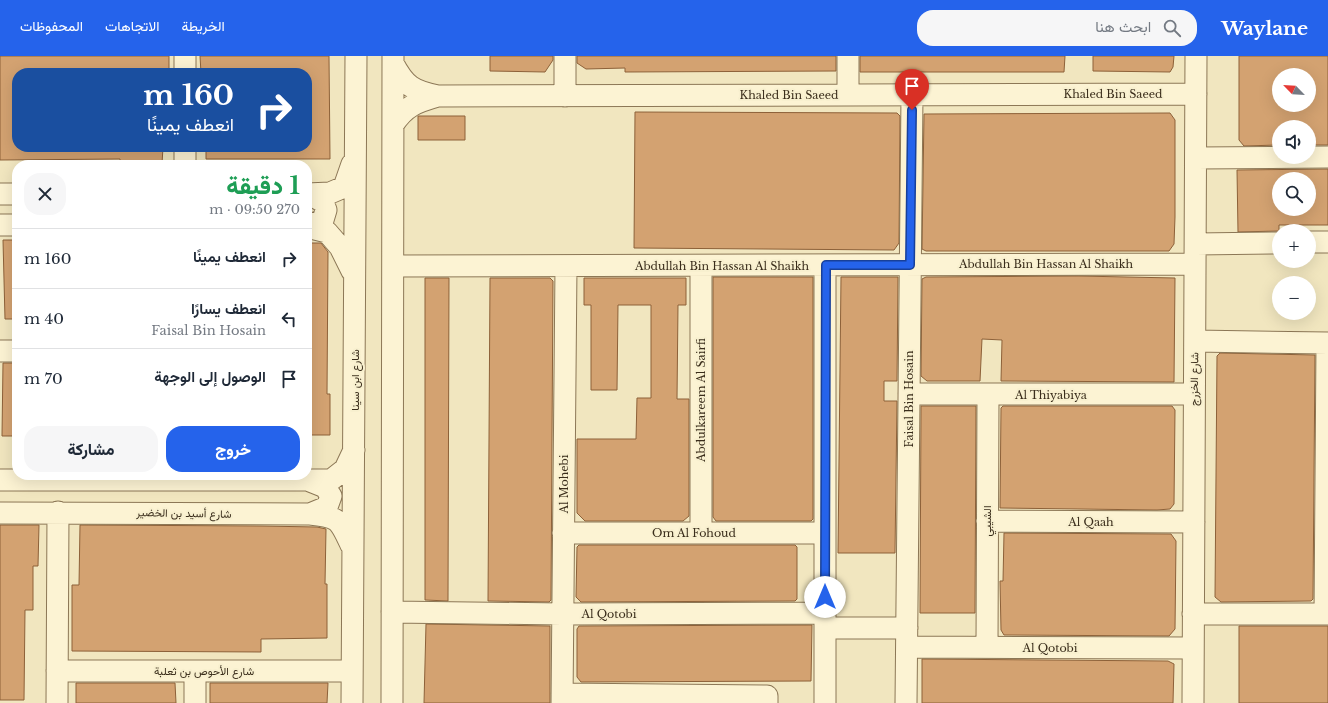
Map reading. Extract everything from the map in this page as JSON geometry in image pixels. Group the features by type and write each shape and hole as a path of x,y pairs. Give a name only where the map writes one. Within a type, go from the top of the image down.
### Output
{"street":[{"path":"185,56 185,68"},
{"name":"شارع ابن سينا","path":"352,703 352,546 355,447 354,275 356,56"},
{"path":"565,56 565,96"},
{"path":"848,56 848,95"},
{"name":"شارع الخزرج","path":"1193,703 1196,56"},
{"path":"393,60 401,78 410,87 422,93 438,96"},
{"path":"392,703 393,60"},
{"name":"Khaled Bin Saeed","path":"393,125 401,113 410,106 438,96 1196,94"},
{"name":"Faisal Bin Hosain","path":"906,703 912,95"},
{"path":"1196,158 1328,157"},
{"path":"312,194 330,193 344,187 355,158"},
{"path":"0,194 12,194"},
{"path":"312,196 323,202 326,210 323,220 312,225"},
{"path":"0,225 12,225"},
{"path":"312,228 327,232 340,247 354,275"},
{"path":"1316,242 1328,242"},
{"name":"Abdullah Bin Hassan Al Shaikh","path":"393,266 910,265 1196,254 1272,244"},
{"path":"825,703 826,265"},
{"name":"Al Mohebi","path":"562,699 566,266"},
{"name":"Abdulkareem Al Sairfi","path":"701,266 701,533"},
{"path":"1193,614 1327,614 1328,343 1195,341"},
{"path":"0,351 12,352"},
{"name":"Al Thiyabiya","path":"909,394 1194,394"},
{"name":"الشيبي","path":"986,647 988,395"},
{"path":"268,480 331,480 345,469 355,447"},
{"path":"0,480 12,480"},
{"path":"310,481 325,487 331,496 327,507 310,514"},
{"path":"57,703 58,512"},
{"name":"شارع أسيد بن الخضير","path":"0,513 310,514 328,516 341,523 352,546"},
{"name":"Al Qaah","path":"987,521 1194,522"},
{"name":"Om Al Fohoud","path":"563,533 825,534"},
{"name":"Al Qotobi","path":"392,612 825,620 907,637 986,647 1193,648"},
{"name":"شارع الأحوص بن ثعلبة","path":"57,671 352,671"},
{"path":"195,703 196,671"},
{"path":"562,699 767,700"}],"building":[{"path":"0,56 169,56 169,68 12,68 12,152 163,152 162,160 0,160"},
{"path":"200,56 329,56 330,159 206,159 206,152 312,152 312,68 201,68"},
{"path":"490,56 553,56 553,60 545,72 490,71"},
{"path":"577,56 836,56 836,71 625,72 625,68 586,69 577,63"},
{"path":"860,56 1065,56 1064,72 860,72"},
{"path":"1093,56 1174,56 1173,67 1170,72 1093,71"},
{"path":"1239,56 1328,56 1328,145 1316,145 1316,120 1272,120 1272,145 1244,146 1239,140"},
{"path":"635,112 897,113 900,116 899,243 894,250 634,248"},
{"path":"1170,113 1175,120 1175,217 1174,244 1169,251 926,251 922,249 924,114"},
{"path":"418,116 465,116 465,140 418,140"},
{"path":"1328,169 1328,225 1272,224 1272,231 1238,232 1237,170"},
{"path":"3,240 12,240 12,319 5,319"},
{"path":"312,243 321,243 328,252 327,394 330,394 330,435 312,435"},
{"path":"1079,276 1175,278 1174,382 1001,381 1002,340 982,339 980,381 927,381 921,376 922,279 926,277"},
{"path":"713,277 813,277 813,519 811,521 716,521 713,517"},
{"path":"841,277 898,277 897,381 884,381 884,401 897,401 895,553 838,553"},
{"path":"425,278 449,278 448,601 425,600"},
{"path":"490,278 550,278 553,281 551,600 549,602 488,601"},
{"path":"584,278 686,278 686,305 678,305 677,399 689,399 689,516 683,521 585,521 577,513 577,439 636,439 637,398 651,398 651,305 618,305 617,390 591,390 591,305 584,305"},
{"path":"1220,353 1315,355 1313,599 1311,601 1221,602 1215,597 1217,356"},
{"path":"3,363 12,363 12,436 2,436"},
{"path":"921,406 976,406 975,613 920,613"},
{"path":"1003,406 1172,406 1175,410 1174,504 1170,509 1157,510 1000,508 1001,408"},
{"path":"0,525 39,525 38,566 33,566 33,610 25,610 24,700 0,700"},
{"path":"80,525 261,526 317,527 326,529 325,584 327,584 327,638 261,639 261,652 72,651 72,585 79,585"},
{"path":"1004,533 1171,534 1176,541 1175,629 1169,636 1004,635 1001,630 1000,581 1003,581"},
{"path":"579,545 795,545 797,547 797,599 795,601 581,602 576,597 577,547"},
{"path":"426,624 550,626 550,703 424,703"},
{"path":"812,625 811,681 581,682 577,677 577,629 579,626"},
{"path":"1239,626 1328,626 1328,703 1239,703"},
{"path":"922,659 1168,661 1174,664 1173,703 922,703"},
{"path":"76,683 175,683 176,703 76,703"},
{"path":"210,683 328,683 327,703 210,703"}],"route":[{"path":"825,597 826,265 910,265 912,110"}]}
